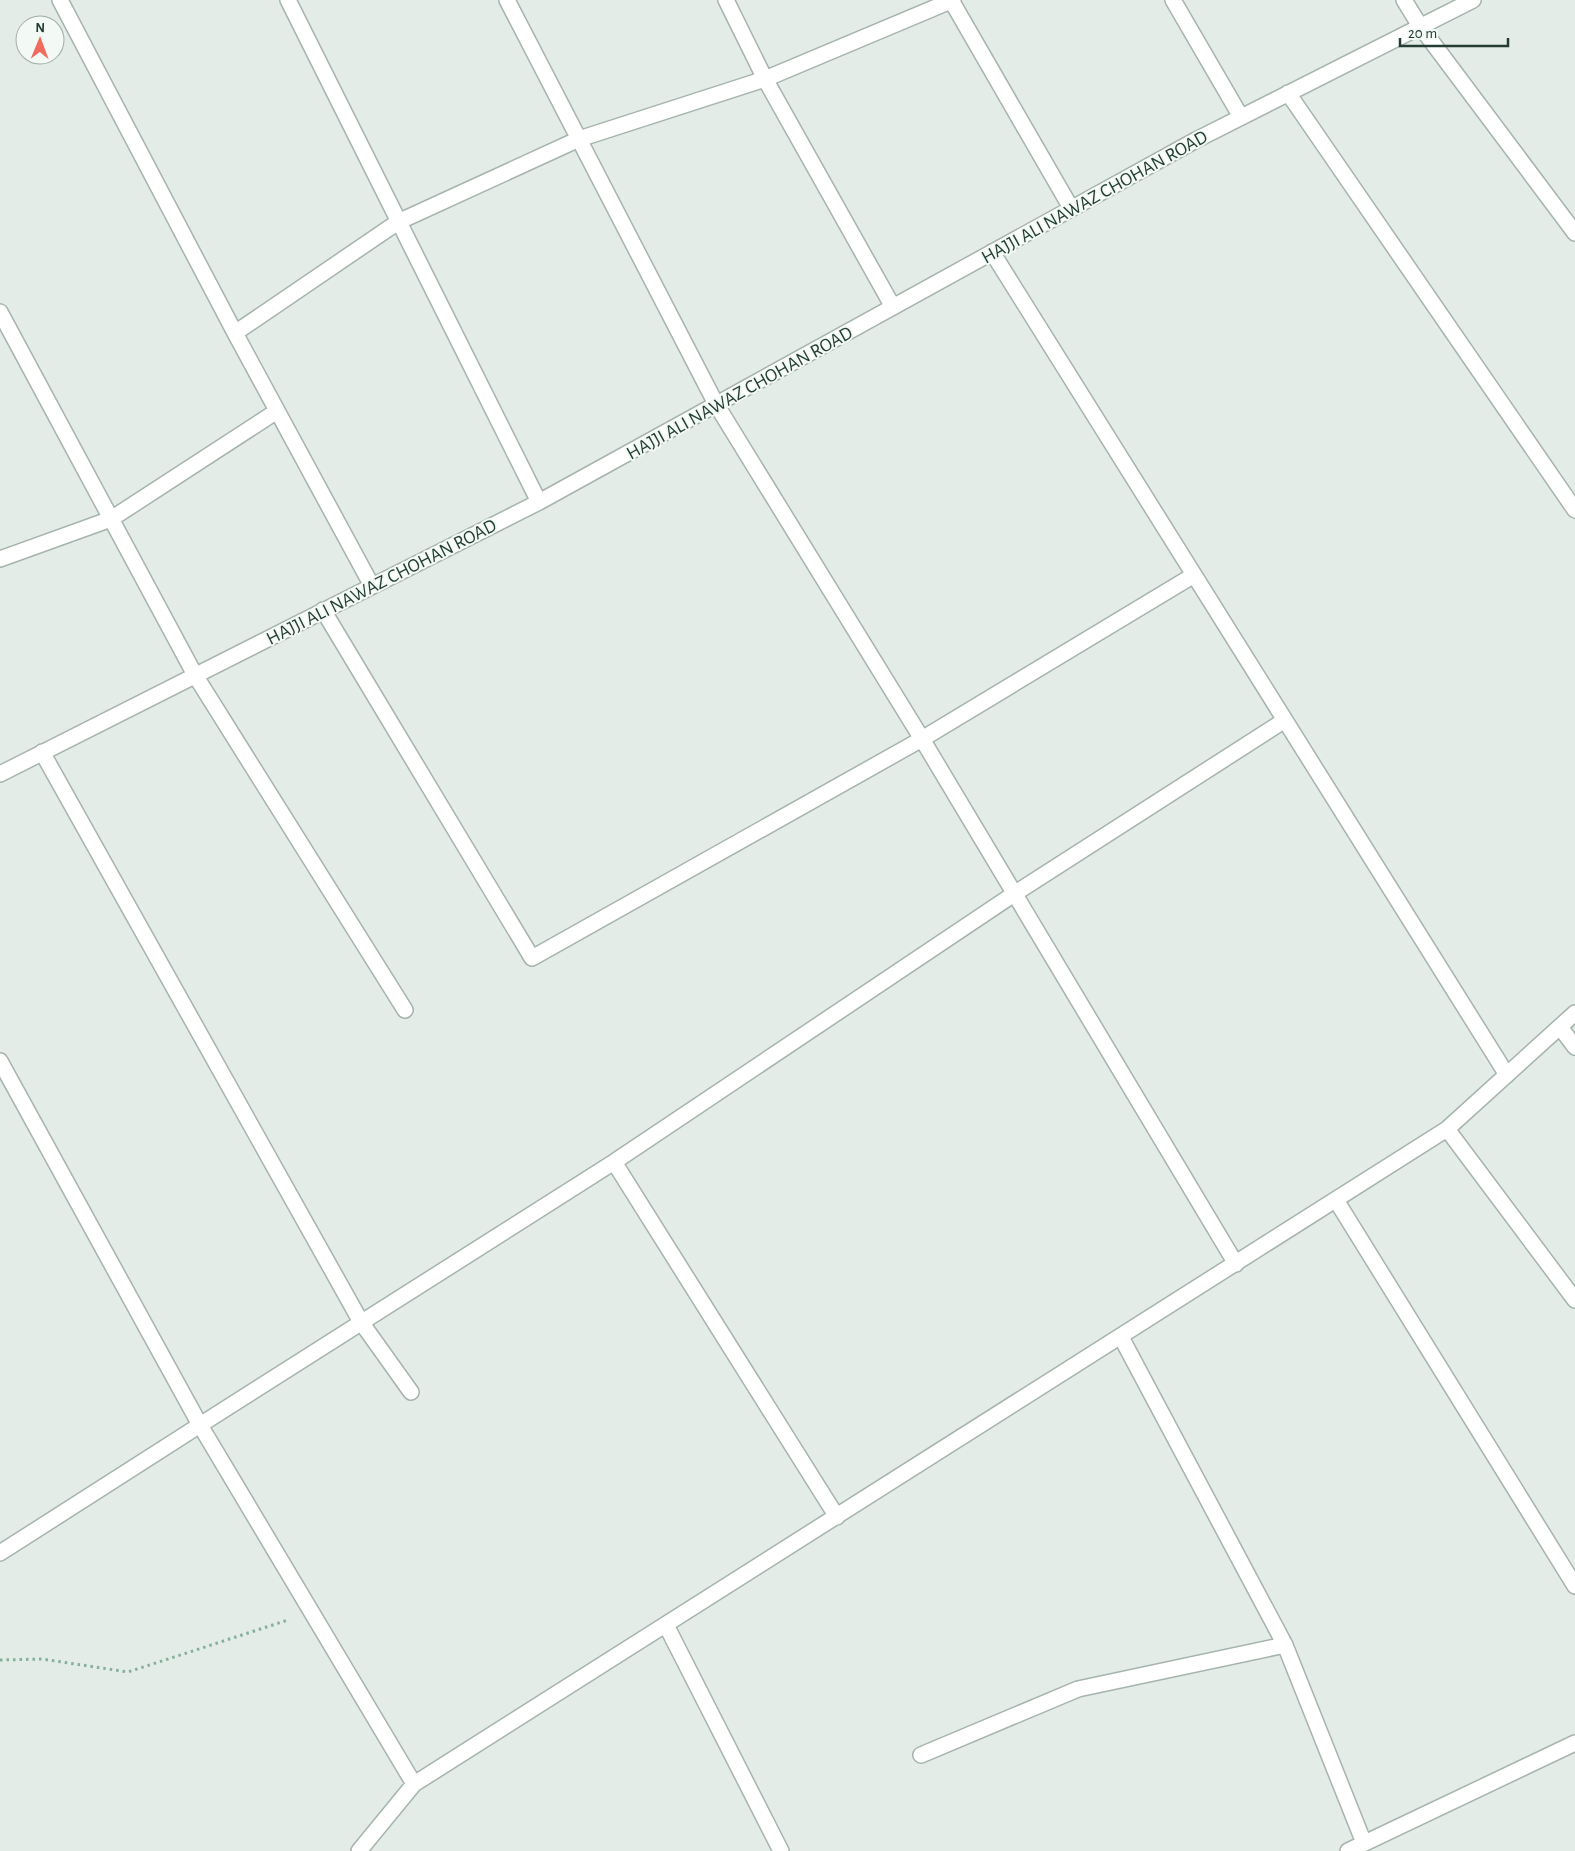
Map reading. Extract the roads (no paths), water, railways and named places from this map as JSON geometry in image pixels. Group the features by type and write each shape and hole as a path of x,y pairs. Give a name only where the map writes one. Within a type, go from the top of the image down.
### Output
{"street":[{"path":"60,0 277,411 372,586"},
{"path":"288,0 539,502"},
{"path":"507,0 716,404 922,739 1236,1264"},
{"path":"726,0 765,79 893,307"},
{"path":"236,333 398,222 578,139 765,79 952,0 1072,208"},
{"path":"1173,0 1241,117"},
{"path":"1404,0 1420,26 1575,233"},
{"name":"HAJJI ALI NAWAZ CHOHAN ROAD","path":"0,774 539,502 1241,117 1473,0"},
{"path":"1288,94 1575,510"},
{"path":"992,252 1507,1075"},
{"path":"0,312 195,675 405,1010"},
{"path":"0,559 111,519 277,411"},
{"path":"323,610 532,958 922,739 1194,575"},
{"path":"0,1554 614,1162 1014,894 1285,720"},
{"path":"42,752 361,1322 411,1392"},
{"path":"359,1851 414,1784 1447,1130 1575,1013"},
{"path":"1560,1027 1575,1047"},
{"path":"0,1061 200,1425 414,1784"},
{"path":"1447,1130 1575,1300"},
{"path":"614,1162 836,1517"},
{"path":"1336,1200 1575,1586"},
{"path":"1121,1337 1285,1645 1364,1843"},
{"path":"666,1625 781,1851"},
{"path":"921,1755 1078,1689 1285,1645"},
{"path":"1348,1851 1575,1743"}]}
